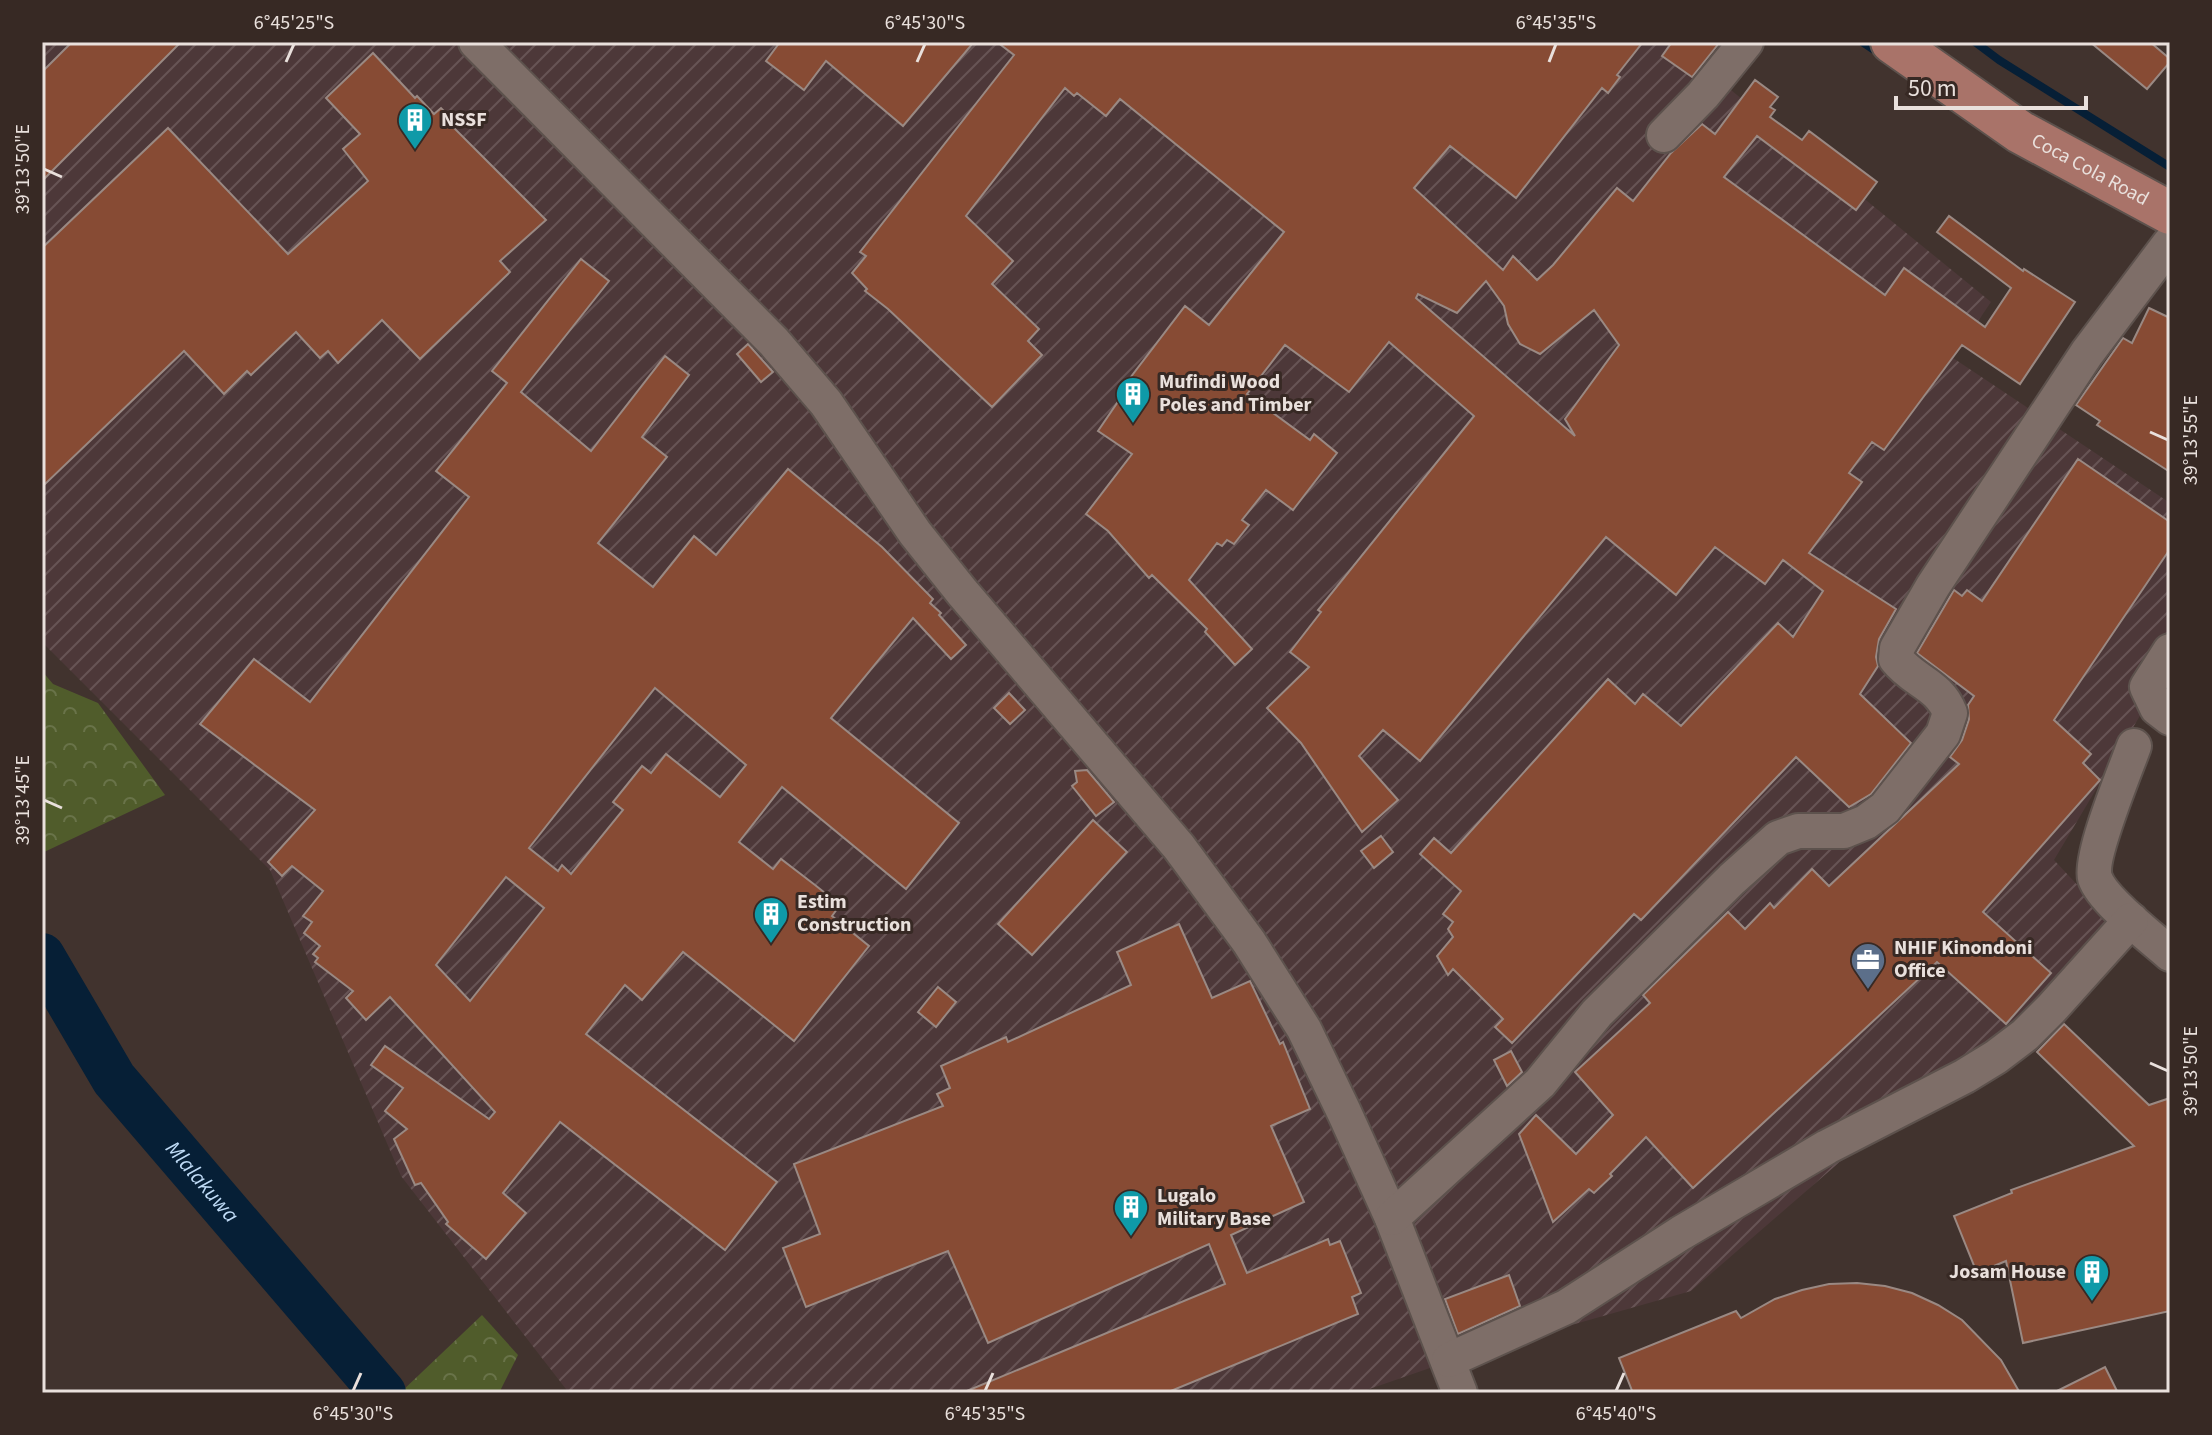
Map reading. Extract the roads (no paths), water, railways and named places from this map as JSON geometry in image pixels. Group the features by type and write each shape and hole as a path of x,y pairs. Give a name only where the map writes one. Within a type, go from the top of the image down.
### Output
{"main road":[{"name":"Coca Cola Road","path":"1892,42 2020,132 2170,213"}],"lane":[{"path":"476,42 774,342 826,403 915,533 1179,847 1249,942 1304,1029 1392,1218 1460,1393"},
{"path":"1664,135 1703,95 1746,42"},
{"path":"1392,1218 1540,1083 1597,1013 1732,879 1778,838 1798,831 1844,831 1866,822 1885,808 1943,734 1950,713 1936,690 1902,667 1896,659 1897,648 1933,586 2087,353 2170,243"},
{"path":"2170,651 2147,687 2157,708 2170,718"},
{"path":"2134,746 2097,855 2095,877 2105,895 2170,954"},
{"path":"1449,1360 1566,1307 1681,1233 1827,1147 1996,1057 2025,1035 2051,1009 2131,920"}],"waterway":[{"path":"1862,42 1880,54"},
{"path":"1975,42 2170,167"},
{"name":"Mlalakuwa","path":"42,956 114,1079 383,1393"}],"place":[{"name":"NSSF","path":"415,151"},
{"name":"Mufindi Wood Poles and Timber","path":"1133,425"},
{"name":"Estim Construction","path":"771,945"},
{"name":"NHIF Kinondoni Office","path":"1868,991"},
{"name":"Lugalo Military Base","path":"1131,1238"},
{"name":"Josam House","path":"2092,1303"}]}
